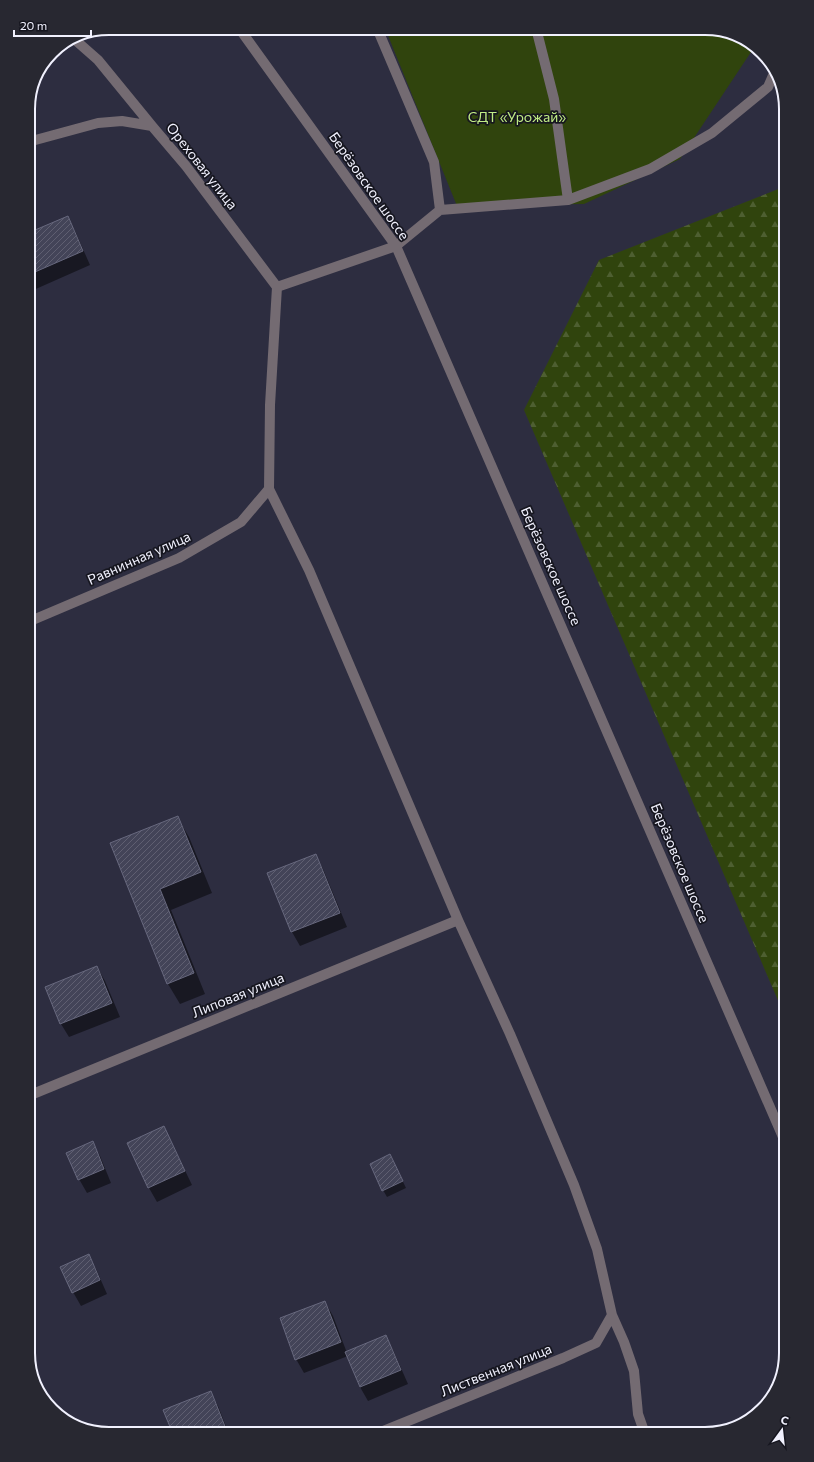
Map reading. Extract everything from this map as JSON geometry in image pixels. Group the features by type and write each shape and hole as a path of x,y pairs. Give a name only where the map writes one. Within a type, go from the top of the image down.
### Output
{"street":[{"name":"Берёзовское шоссе","path":"244,35 396,246 779,1128"},
{"path":"380,35 434,162 440,210"},
{"path":"538,35 554,99 568,200"},
{"path":"78,42 98,60 152,126"},
{"path":"643,1427 638,1414 634,1372 624,1342 612,1315 597,1249 574,1185 510,1034 458,920 309,570 269,489 270,405 277,287 396,246 440,210 568,200 650,169 712,133 768,87 772,78"},
{"name":"Ореховая улица","path":"35,140 98,123 122,121 152,126 186,166 277,287"},
{"name":"Равнинная улица","path":"35,619 179,558 241,522 269,489"},
{"name":"Липовая улица","path":"35,1093 458,920"},
{"name":"Лиственная улица","path":"393,1427 563,1358 596,1343 612,1315"}],"green space":[{"name":"СДТ «Урожай»","path":"388,35 709,35 729,39 751,51 680,159 584,204 457,206"},
{"path":"779,189 779,1003 524,410 599,260"}],"building":[{"path":"68,216 83,251 35,272 35,230"},
{"path":"178,816 201,872 160,889 194,973 167,984 110,843"},
{"path":"316,854 340,913 291,932 267,873"},
{"path":"97,966 112,1003 60,1024 45,987"},
{"path":"164,1126 185,1171 148,1188 127,1143"},
{"path":"93,1141 104,1169 78,1180 66,1153"},
{"path":"390,1154 403,1181 382,1191 370,1164"},
{"path":"89,1254 100,1280 72,1293 60,1267"},
{"path":"325,1301 341,1342 295,1360 280,1318"},
{"path":"386,1335 401,1370 360,1387 345,1352"},
{"path":"211,1391 225,1427 170,1427 163,1410"}]}
